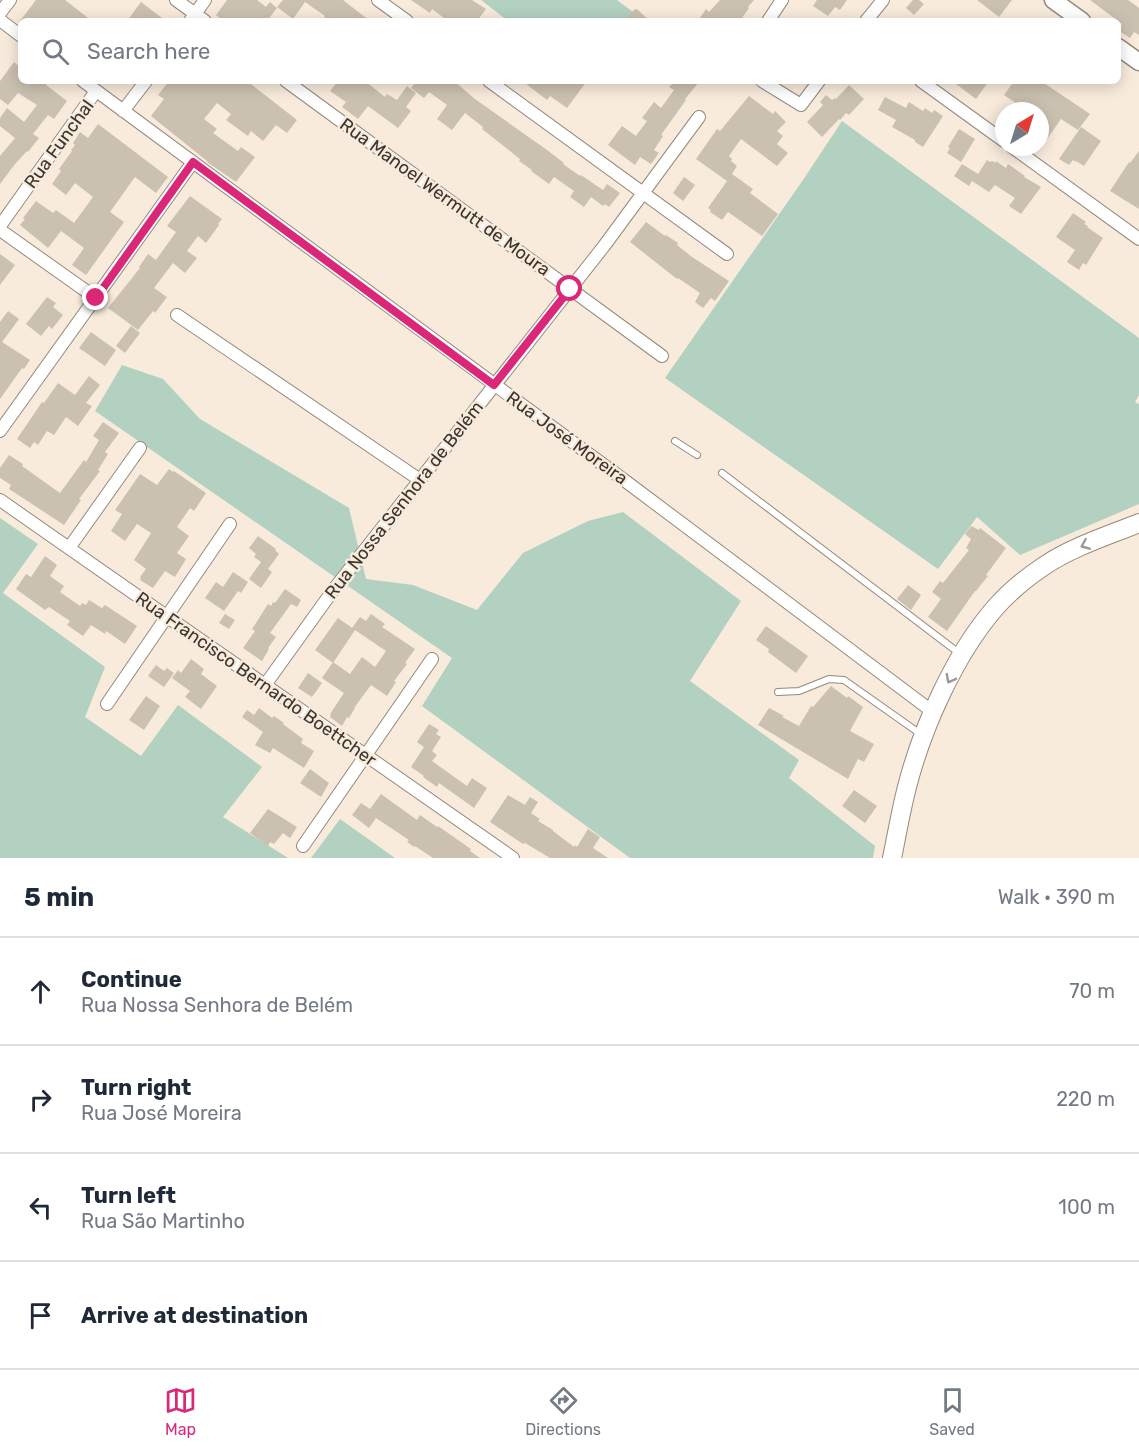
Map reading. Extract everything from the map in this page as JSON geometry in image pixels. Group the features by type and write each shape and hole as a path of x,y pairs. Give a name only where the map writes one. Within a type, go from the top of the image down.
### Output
{"main road":[{"path":"1053,0 1078,18"},
{"path":"1121,48 1139,62"},
{"path":"892,858 907,787 933,712 962,655 995,608 1010,592 1036,572 1068,552 1139,523"}],"street":[{"path":"0,13 10,0"},
{"path":"176,0 195,18"},
{"path":"196,18 205,0"},
{"path":"378,0 403,18"},
{"path":"770,18 782,0"},
{"path":"868,18 883,0"},
{"path":"0,20 18,34"},
{"name":"Rua José Moreira","path":"86,84 624,480 933,712"},
{"path":"123,111 144,84"},
{"name":"Rua Manoel Wermutt de Moura","path":"290,84 662,356"},
{"path":"493,84 727,254"},
{"path":"767,84 801,105 817,84"},
{"path":"925,84 995,134"},
{"name":"Rua Funchal","path":"0,228 96,91"},
{"name":"Rua Nossa Senhora de Belém","path":"266,685 334,589 570,289 699,117"},
{"path":"1024,156 1139,239"},
{"path":"0,431 193,162"},
{"path":"0,228 96,298"},
{"path":"177,315 420,480"},
{"path":"69,548 140,448"},
{"name":"Rua Francisco Bernardo Boettcher","path":"0,500 513,858"},
{"path":"107,704 230,524"},
{"path":"303,846 432,659"}],"lane":[{"path":"675,441 697,455"},
{"path":"722,473 962,655"},
{"path":"778,692 800,691 829,679 844,680 924,736"}],"green space":[{"path":"481,0 617,0 641,18 504,18"},
{"path":"842,121 1139,338 1139,395 1135,402 1139,404 1139,504 1020,555 977,517 938,569 665,378"},
{"path":"122,365 163,379 200,419 349,508 366,579 413,585 477,610 523,553 588,521 623,512 741,601 690,681 799,760 789,778 875,846 873,858 630,858 422,706 452,658 95,411"},
{"path":"0,518 38,544 3,593 105,667 85,717 141,756 178,705 262,767 223,817 288,858 0,858"},
{"path":"340,819 395,858 311,858"}],"building":[{"path":"36,0 65,0 88,18 22,18"},
{"path":"227,0 257,0 266,7 270,2 277,8 269,18 220,18 216,15"},
{"path":"283,0 343,0 366,18 324,18 325,16 305,2 292,18 277,7"},
{"path":"411,0 472,0 486,9 479,18 444,18 432,9 430,13"},
{"path":"720,0 754,0 742,18 700,18 706,9 709,12"},
{"path":"817,0 847,0 840,10 835,7 828,16 813,6"},
{"path":"913,0 919,0 924,4 914,15 906,8"},
{"path":"977,0 1012,0 999,17"},
{"path":"1090,0 1128,0 1139,8 1139,35 1134,32 1130,38 1121,32 1121,18 1114,18"},
{"path":"141,2 162,18 129,18"},
{"path":"635,9 647,18 627,18"},
{"path":"14,62 18,65 18,84 47,84 67,101 54,119 48,115 33,134 39,138 0,184 0,156 15,138 0,126 0,118 7,108 24,122 37,105 18,93 8,105 0,99 0,81"},
{"path":"167,84 251,84 297,120 287,133 276,125 263,141 251,131 248,136 226,120 231,114 217,103 204,119 217,129 213,133 238,151 241,147 255,157 236,182 207,162 151,116 164,99 158,95"},
{"path":"336,84 369,84 385,97 387,94 397,100 407,86 416,93 406,107 411,111 398,128 368,106 358,119 342,107 346,102 330,91"},
{"path":"414,84 458,84 580,176 603,190 607,184 620,193 609,207 605,204 603,206 591,197 584,207 570,197 574,191 554,177 549,184 519,161 520,159 465,113 452,130 437,119 447,105 429,92 424,98 411,88"},
{"path":"526,84 585,84 567,108 550,96 547,100"},
{"path":"672,84 698,84 661,135 663,136 654,150 659,153 651,164 640,157 635,165 608,145 622,126 636,136 647,121 642,118 654,102 661,108 674,90 669,87"},
{"path":"956,84 987,84 976,99"},
{"path":"1012,84 1045,84 1090,114 1078,130 1061,119 1049,136 1049,102 1014,102 1004,95"},
{"path":"849,85 864,99 849,115 846,113 839,119 822,137 807,122 823,105 820,102 826,95 832,100 836,99"},
{"path":"749,96 773,114 775,111 786,122 777,131 783,136 777,144 788,153 777,166 741,139 729,156 737,166 732,174 753,189 750,193 778,214 762,236 728,212 722,220 710,212 708,208 727,181 696,159 717,129 720,131"},
{"path":"885,97 906,108 909,102 923,111 925,108 932,113 934,110 943,116 923,147 892,127 896,120 878,110"},
{"path":"98,124 168,177 156,193 135,177 110,212 124,222 86,275 72,265 84,248 61,231 48,248 20,225 36,201 53,213 56,210 74,223 93,197 75,183 66,195 52,184 72,151 75,145 73,143 80,132 88,138"},
{"path":"1081,127 1101,141 1084,166 1073,160 1069,165 1059,159"},
{"path":"959,129 975,139 961,162 947,153"},
{"path":"1139,151 1139,209 1110,191"},
{"path":"987,160 996,163 996,161 1006,168 1008,164 1041,187 1021,214 1009,206 1015,198 995,185 989,192 972,181 969,186 954,176 962,164 978,174"},
{"path":"684,177 695,185 683,201 673,193"},
{"path":"190,196 222,219 206,243 198,236 187,251 197,258 185,273 173,263 154,288 167,297 138,330 108,308 140,268 148,254 156,260 176,232 167,226"},
{"path":"1073,213 1103,238 1086,265 1083,263 1079,270 1067,262 1075,250 1056,237"},
{"path":"646,222 678,243 677,245 692,257 729,281 715,301 711,298 703,308 695,302 700,293 677,279 630,242"},
{"path":"0,254 15,265 0,285"},
{"path":"47,297 56,303 53,307 63,315 52,329 49,326 41,336 26,324"},
{"path":"8,311 19,319 2,342 30,360 0,399 0,322"},
{"path":"131,326 140,333 125,353 116,346"},
{"path":"91,332 116,350 105,366 79,348"},
{"path":"89,376 100,385 86,403 92,406 78,426 66,417 54,435 47,431 38,445 34,442 30,448 17,439 58,383 75,395"},
{"path":"103,422 119,433 105,452 108,454 98,470 100,471 79,499 81,500 64,525 9,489 11,485 0,478 0,468 9,455 60,493 84,460 86,462 99,440 93,436"},
{"path":"169,469 206,493 194,511 190,508 177,527 189,536 177,553 186,559 175,577 165,571 153,588 140,580 146,569 134,560 151,533 137,524 125,541 111,531 122,514 115,510 140,474 157,485"},
{"path":"971,526 979,530 980,528 1006,548 947,631 928,617 941,599 932,592 940,581 943,583 969,550 966,548 971,539 965,534"},
{"path":"258,536 276,549 279,554 268,569 272,572 261,588 249,579 261,562 254,557 256,554 249,548"},
{"path":"45,556 57,565 50,576 64,586 60,592 80,606 82,603 86,605 89,600 102,608 105,605 137,626 125,644 106,631 105,634 91,625 83,636 67,625 70,621 49,607 45,610 16,589 26,574 31,577"},
{"path":"233,572 248,582 241,593 238,591 224,611 205,598 216,582 223,587"},
{"path":"908,585 921,595 911,610 897,599"},
{"path":"285,589 301,600 297,607 291,604 270,633 276,637 262,661 243,648 255,631 252,629 268,604 271,606 273,602 275,603"},
{"path":"225,614 235,620 229,629 219,623"},
{"path":"371,614 385,624 382,627 415,649 387,696 371,685 342,726 330,717 330,714 344,693 322,678 333,662 350,674 362,657 375,667 386,651 352,628 360,617 366,621"},
{"path":"338,618 355,630 333,663 315,650"},
{"path":"766,626 808,656 796,673 756,640"},
{"path":"191,659 204,669 201,674 217,686 201,709 185,697 190,691 172,678 178,670 181,673"},
{"path":"156,665 164,671 167,668 174,673 164,687 148,676"},
{"path":"308,673 322,683 312,697 298,688"},
{"path":"831,686 863,707 850,731 874,744 864,762 858,759 848,779 758,725 769,708 799,726 811,706 813,707"},
{"path":"146,696 160,706 144,730 129,720"},
{"path":"259,708 272,718 274,716 284,723 303,739 301,743 314,751 304,768 273,748 270,753 255,745 263,732 242,717 247,710 254,715"},
{"path":"429,724 439,730 436,734 441,737 432,751 437,755 432,761 467,786 472,778 487,788 474,808 439,783 437,787 411,767 424,747 417,742"},
{"path":"310,769 329,783 321,797 300,783"},
{"path":"854,790 877,806 865,823 842,806"},
{"path":"381,794 417,820 420,815 438,826 480,858 433,858 414,847 407,842 409,840 376,818 369,828 352,815 361,803 370,809"},
{"path":"508,795 525,805 530,797 538,802 531,813 540,819 538,821 574,847 575,845 577,847 588,829 600,837 593,848 608,858 550,858 525,843 523,844 490,822"},
{"path":"268,809 297,827 290,838 283,833 274,844 270,842 268,846 250,833"}],"route":[{"path":"96,298 193,162 494,385 570,289"}]}
